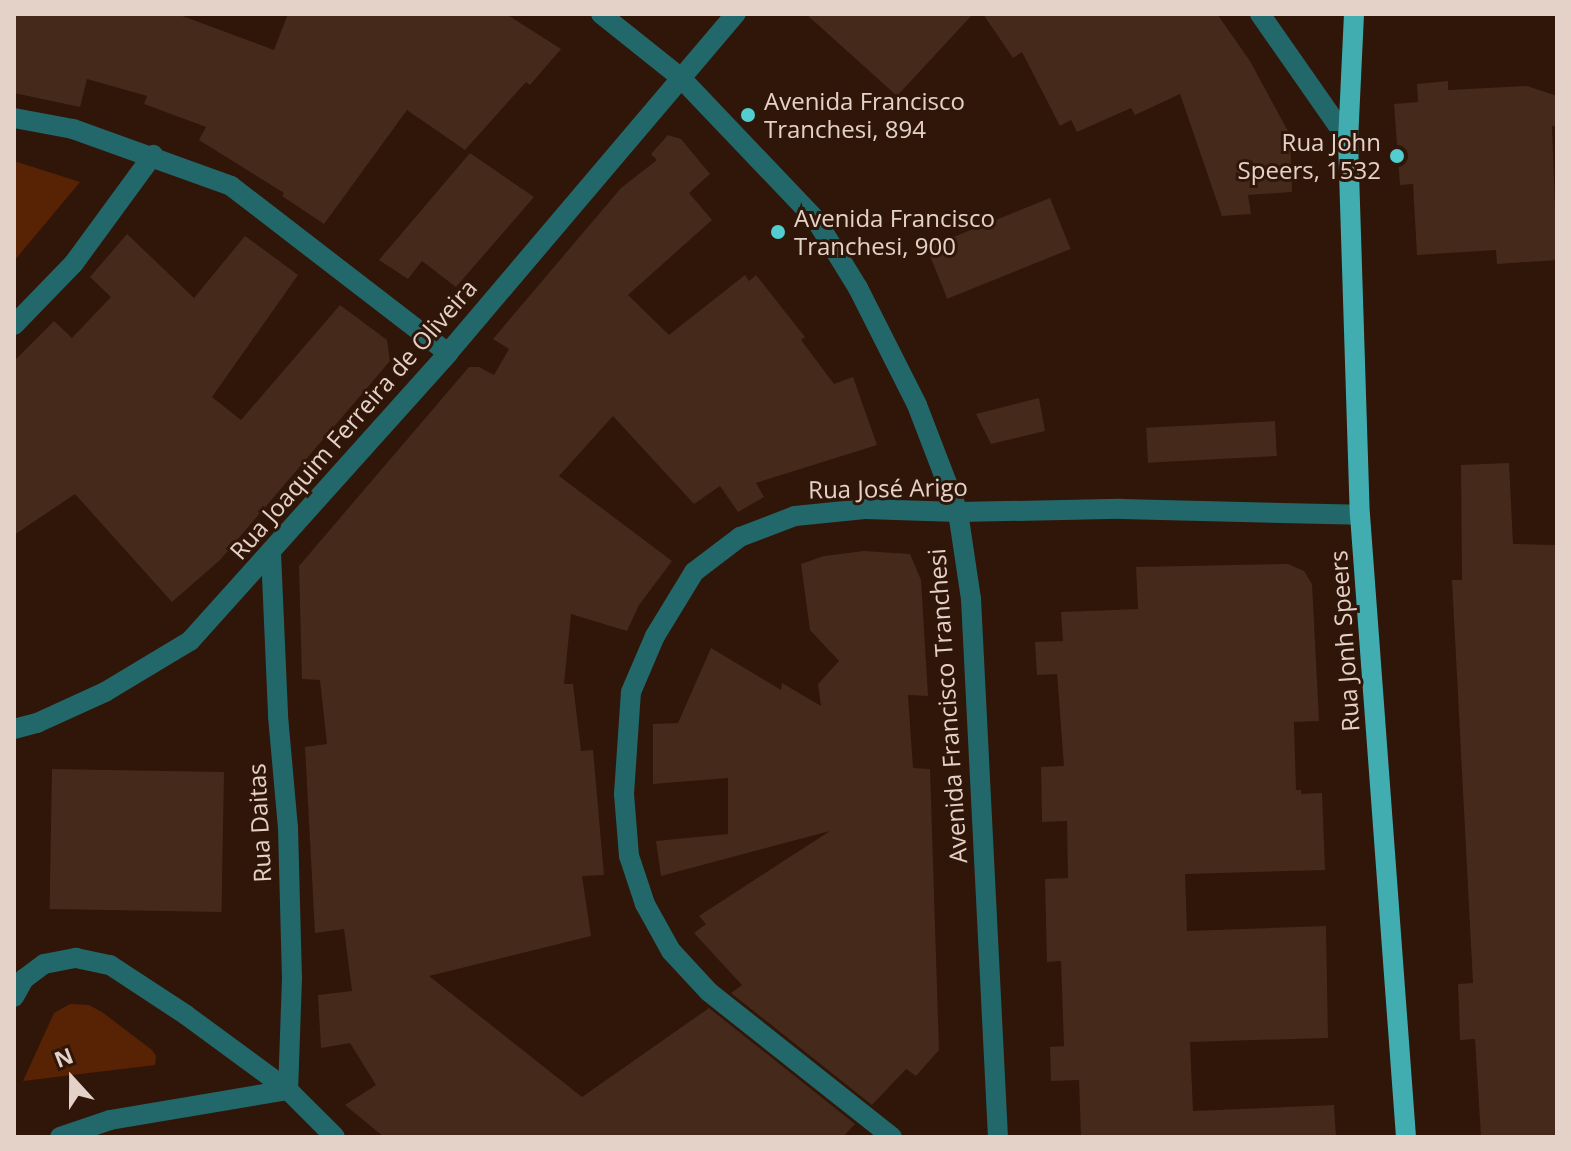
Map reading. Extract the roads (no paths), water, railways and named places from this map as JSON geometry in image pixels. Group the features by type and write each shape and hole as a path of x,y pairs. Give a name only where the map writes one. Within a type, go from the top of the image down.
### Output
{"main road":[{"name":"Rua Jonh Speers","path":"1354,14 1348,140 1360,515 1406,1137"}],"street":[{"name":"Avenida Francisco Tranchesi","path":"601,14 680,77 816,220 858,288 917,405 958,512 971,599 998,1137"},
{"name":"Rua Joaquim Ferreira de Oliveira","path":"14,729 37,723 105,692 190,641 448,353 736,14"},
{"path":"1260,14 1348,140"},
{"path":"14,118 73,129 153,155 231,186 448,353"},
{"path":"14,325 74,263 153,155"},
{"name":"Rua José Arigo","path":"892,1137 709,992 671,951 645,904 629,856 624,758 631,692 655,636 694,572 740,537 795,516 865,509 958,512 1121,509 1360,515"},
{"name":"Rua Daitas","path":"271,553 278,716 288,827 292,978 288,1090"},
{"path":"14,997 24,979 44,964 76,958 110,965 186,1015 288,1090 335,1137"},
{"path":"60,1137 110,1120 288,1090"}],"place":[{"name":"Avenida Francisco Tranchesi, 894","path":"748,115"},
{"name":"Rua John Speers, 1532","path":"1397,156"},
{"name":"Avenida Francisco Tranchesi, 900","path":"778,232"}]}
